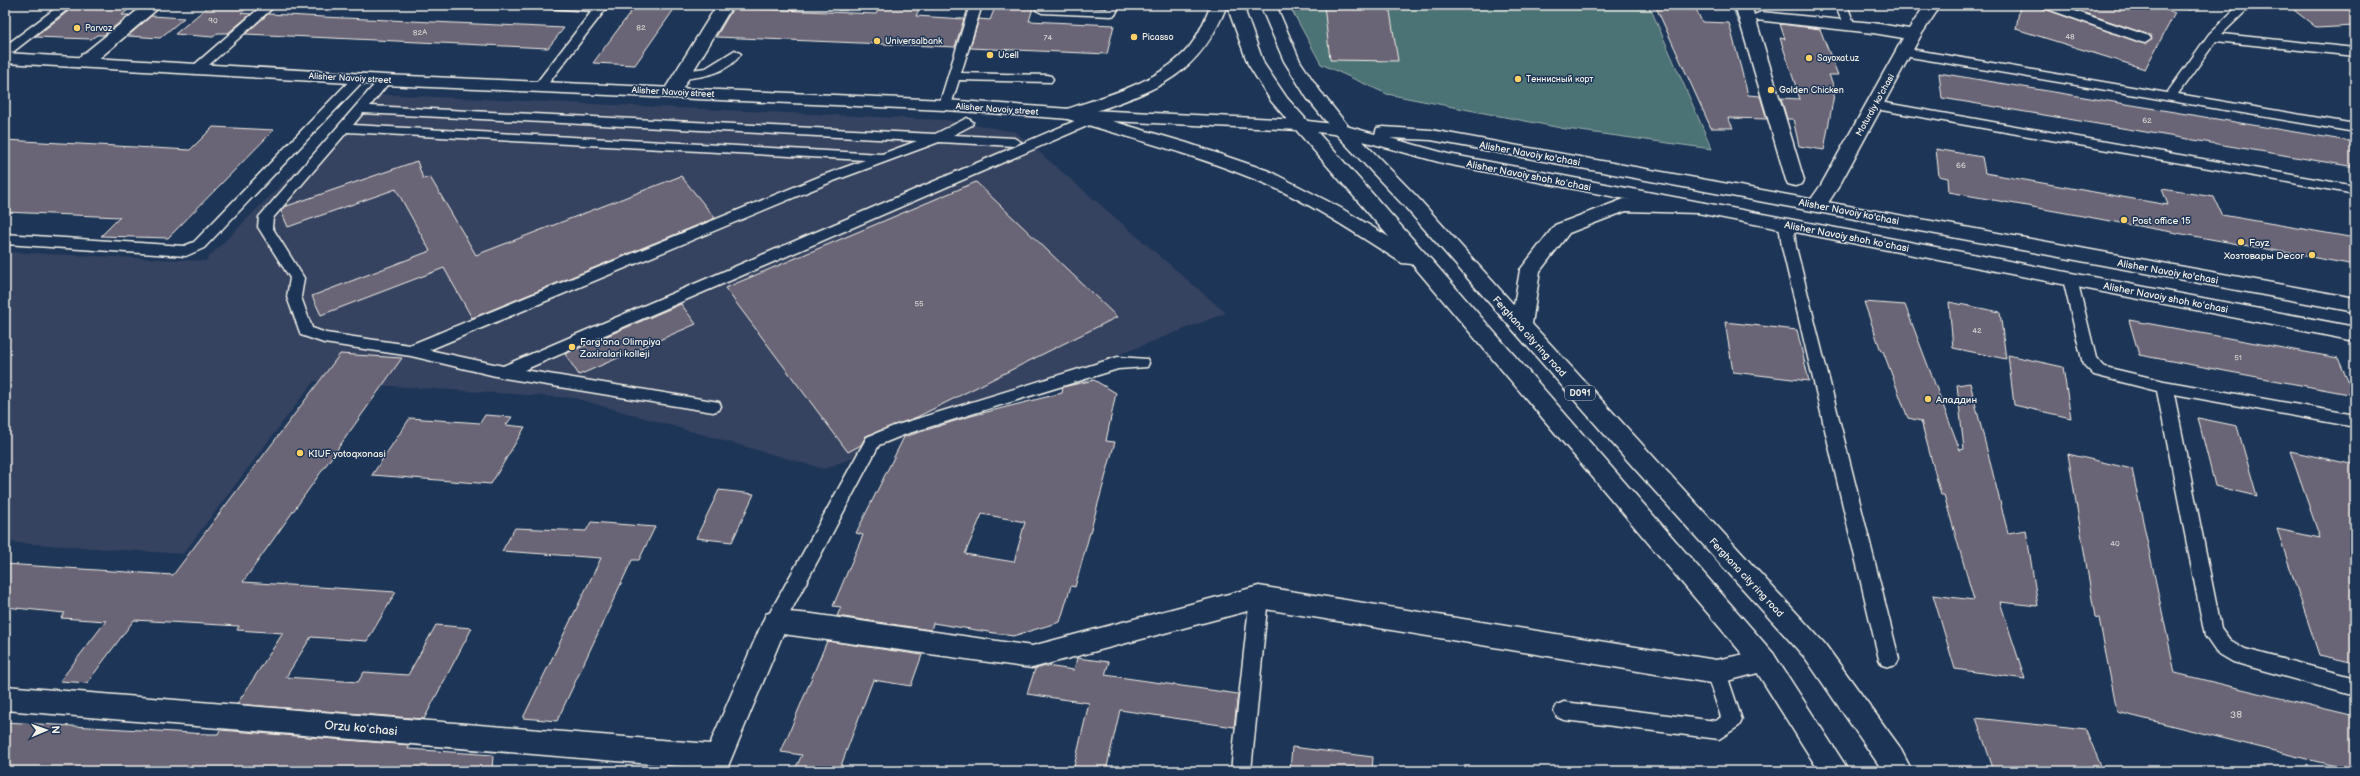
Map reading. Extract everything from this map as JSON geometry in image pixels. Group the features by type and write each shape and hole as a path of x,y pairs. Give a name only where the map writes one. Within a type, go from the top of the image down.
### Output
{"main road":[{"path":"83,63 154,5"},
{"path":"672,92 725,5"},
{"path":"1070,114 1165,77 1187,61 1204,40 1215,20 1219,5"},
{"path":"1237,5 1238,14 1256,64 1280,101 1299,125 1428,269 1764,661 1835,771"},
{"name":"Ferghana city ring road","path":"1268,5 1269,11 1292,61 1313,94 1342,130 1412,203 1642,462 1815,651 1889,755 1898,771"},
{"name":"Moturdiy ko'chasi","path":"1817,205 1830,186 1913,35 1933,5"},
{"path":"1795,180 1752,11 1913,35"},
{"name":"Alisher Navoiy street","path":"5,58 385,80 945,104 1070,114 1299,125 1342,130"},
{"path":"1070,114 1181,147 1262,175 1332,211 1428,269"},
{"name":"Alisher Navoiy ko'chasi","path":"1342,130 1431,134 2355,305"},
{"name":"Alisher Navoiy shoh koʻchasi","path":"1342,130 1446,159 2355,334"},
{"path":"1521,326 1530,270 1562,229 1624,205 1697,207"},
{"path":"715,764 775,622 812,625 1032,658 1259,597 1716,672 1764,661"},
{"name":"Orzu koʻchasi","path":"5,698 715,764"}],"lane":[{"path":"5,52 67,5"},
{"path":"198,69 270,5"},
{"path":"548,5 602,6"},
{"path":"945,104 976,5"},
{"path":"1043,5 1042,10 1111,13 1114,5"},
{"path":"1841,5 1849,26"},
{"path":"2046,5 2145,38"},
{"path":"2170,97 2213,37 2246,5"},
{"path":"540,86 602,6"},
{"path":"2213,37 2355,52"},
{"path":"1904,52 2355,128"},
{"path":"682,75 709,72 723,66 735,54"},
{"path":"954,76 1047,79"},
{"path":"5,239 186,251 200,245 359,78"},
{"path":"385,80 266,217 265,227 297,278 294,298 306,331 324,338 411,351 504,372 713,406"},
{"path":"1874,105 2355,190"},
{"path":"361,108 1014,142"},
{"path":"504,372 1089,120"},
{"path":"611,143 629,122"},
{"path":"411,351 826,179 938,138 966,122"},
{"path":"344,128 886,158"},
{"path":"1786,224 1791,255 1889,659"},
{"path":"2070,279 2089,360 2100,371 2164,387 2355,421"},
{"path":"775,622 867,449 873,442 900,430 1118,363 1141,363"},
{"path":"2164,387 2212,630 2222,646 2240,656 2355,687"},
{"path":"1241,771 1259,597"},
{"path":"1564,711 1719,730 1732,720 1716,672"}],"shaded area":[{"name":"Farg'ona Olimpiya Zaxiralari kolleji","path":"372,94 946,120 1016,132 1226,313 824,469 574,398 314,381 183,554 5,542 5,252 205,261"}],"green space":[{"name":"Теннисный корт","path":"1289,5 1649,5 1712,149 1566,129 1387,94 1321,64"}],"building":[{"path":"76,5 134,5 122,15 129,15 104,35 97,35 91,39 35,37"},
{"path":"210,5 250,5 241,13 251,14 228,33 218,33 213,37 175,34"},
{"path":"636,5 677,5 635,65 593,63"},
{"path":"880,5 921,5 916,16 964,19 955,47 716,37 733,8 876,14"},
{"path":"996,5 1034,5 1029,21 1114,25 1107,54 970,48 979,19 990,20"},
{"path":"1324,5 1389,5 1398,61 1330,60"},
{"path":"1655,5 1694,5 1702,22 1729,23 1748,95 1760,96 1767,119 1728,118 1733,128 1711,128"},
{"path":"2020,5 2038,5 2042,8 2145,44 2152,39 2149,35 2062,5 2151,5 2175,13 2145,69 2016,29"},
{"path":"2355,5 2355,26 2317,28 2290,7"},
{"path":"268,14 564,28 548,48 245,34"},
{"path":"151,16 184,18 160,38 128,36"},
{"path":"1780,24 1820,29 1838,75 1829,75 1835,89 1824,150 1799,146 1793,119 1787,119 1781,98 1800,99 1780,38 1785,39"},
{"path":"1939,73 2355,142 2355,167 1942,98"},
{"path":"213,127 274,130 168,238 101,236 120,217 5,212 5,140 190,150"},
{"path":"1936,149 1982,157 1985,173 2168,205 2162,189 2214,197 2222,215 2355,238 2355,265 1949,192 1948,178 1939,176"},
{"path":"417,161 423,179 430,177 476,255 681,176 715,218 472,318 444,268 321,315 312,296 430,251 396,189 288,227 281,211 284,207"},
{"path":"976,182 1117,317 917,417 866,436 861,445 848,452 725,288"},
{"path":"1864,302 1905,305 1960,450 1964,449 1957,385 1970,383 2008,533 2026,530 2038,606 2000,602 2025,679 1955,669 1933,595 1974,600 1944,495 1941,495 1921,421 1908,418 1883,351 1881,351"},
{"path":"1949,302 2000,312 2006,359 1953,348"},
{"path":"681,304 696,324 579,375 565,354"},
{"path":"2129,320 2338,358 2354,395 2139,355"},
{"path":"1725,322 1797,330 1809,381 1733,372"},
{"path":"340,354 402,358 243,582 396,592 367,641 311,637 286,677 358,682 364,672 408,675 436,625 472,628 424,719 237,704 283,633 237,630 239,626 134,620 87,683 60,681 106,621 61,618 65,613 5,607 5,564 173,575"},
{"path":"2008,355 2063,367 2071,418 2014,405"},
{"path":"1094,380 1116,393 1106,441 1115,442 1075,587 1071,586 1060,622 1013,636 933,623 931,630 837,616 841,607 833,606 863,535 856,533 904,437 971,416 1062,393 1063,387","holes":["982,514 1025,522 1014,562 965,554"]},
{"path":"485,415 512,417 506,425 525,427 491,484 372,475 410,418 480,423"},
{"path":"2198,418 2237,426 2257,496 2215,486"},
{"path":"2290,451 2355,465 2355,663 2319,655 2277,529 2320,538"},
{"path":"2068,454 2132,469 2175,673 2355,716 2355,771 2117,712 2099,618 2095,617"},
{"path":"719,490 754,494 732,542 696,538"},
{"path":"591,522 655,527 639,560 632,560 557,721 523,718 601,558 502,551 515,528 586,531"},
{"path":"827,641 922,655 911,686 873,680 839,771 794,771 802,755 781,752"},
{"path":"1077,658 1109,662 1105,675 1238,694 1234,727 1120,710 1106,771 1073,771 1089,703 1027,694 1035,669 1046,666 1074,670"},
{"path":"1976,718 2086,730 2103,771 1994,771"},
{"path":"5,722 208,734 218,734 220,730 410,745 408,749 493,755 492,771 5,771"},
{"path":"1292,747 1373,757 1372,771 1290,771"}],"waterway":[{"path":"1734,5 1741,23"}],"place":[{"name":"Parvoz","path":"77,28"},
{"name":"Picasso","path":"1134,37"},
{"name":"Universalbank","path":"877,41"},
{"name":"Ucell","path":"990,55"},
{"name":"Sayoxat.uz","path":"1809,58"},
{"name":"Теннисный корт","path":"1518,79"},
{"name":"Golden Chicken","path":"1771,90"},
{"name":"Post office 15","path":"2124,220"},
{"name":"Fayz","path":"2241,242"},
{"name":"Хозтовары Decor","path":"2312,255"},
{"name":"Farg'ona Olimpiya Zaxiralari kolleji","path":"572,347"},
{"name":"Аладдин","path":"1928,399"},
{"name":"KIUF yotoqxonasi","path":"300,453"}]}
